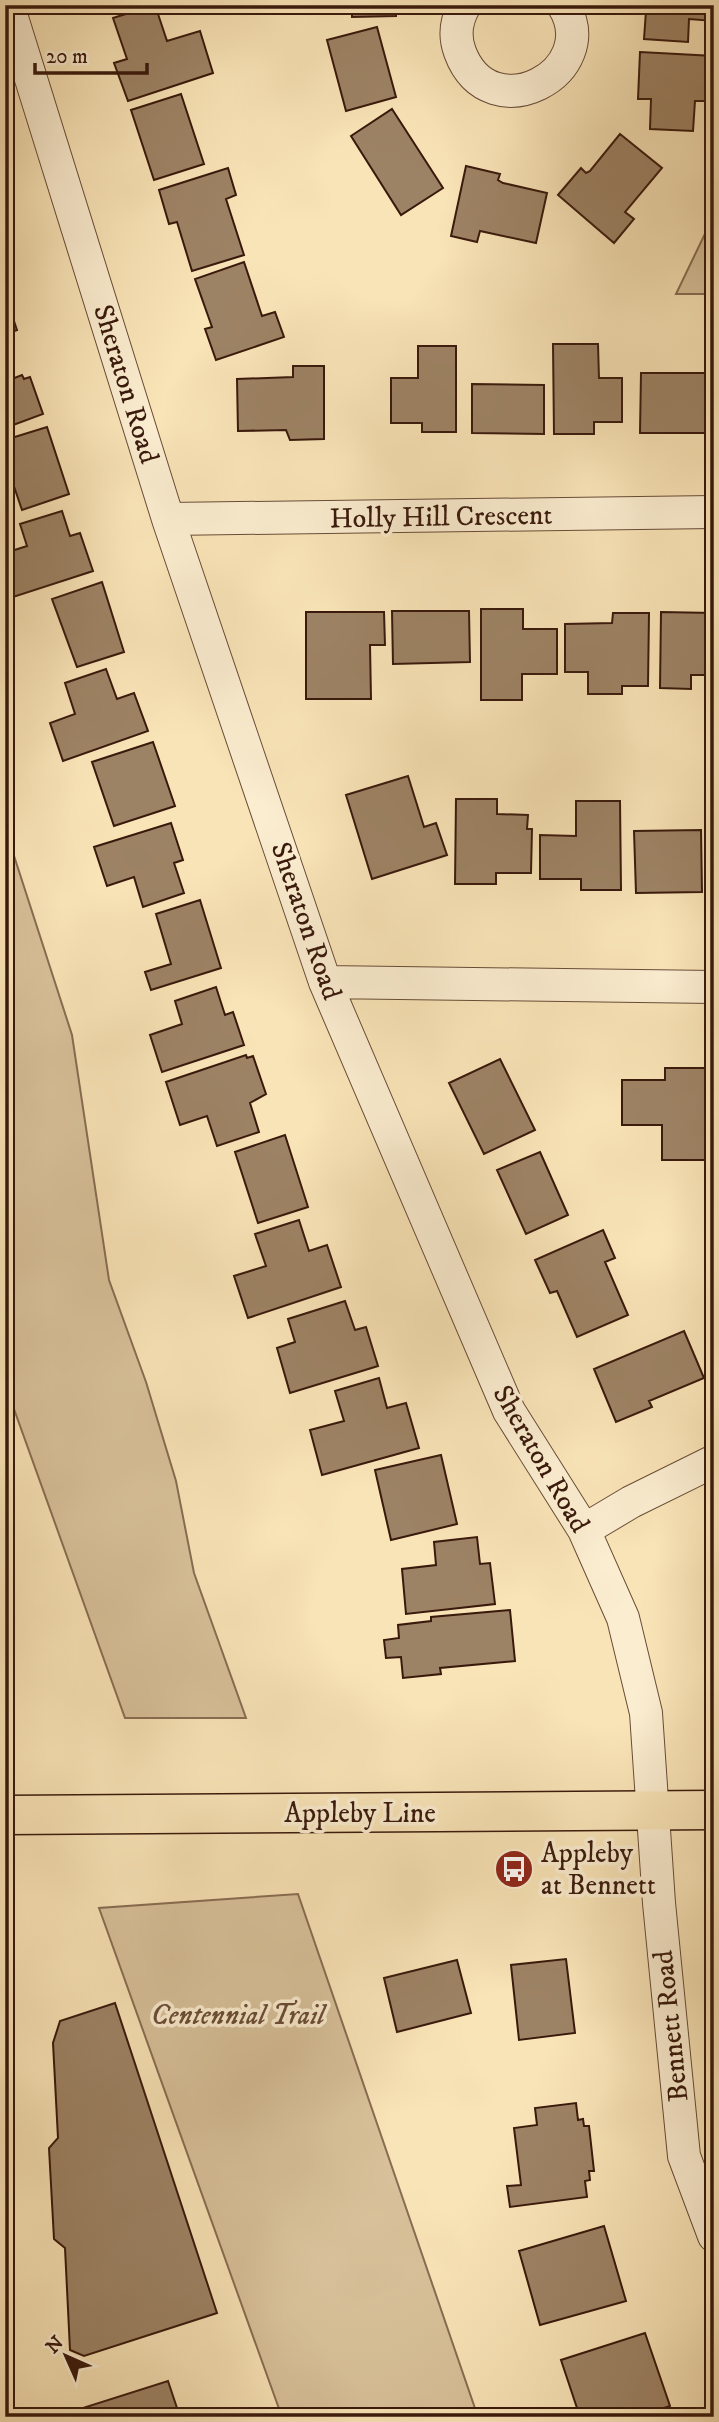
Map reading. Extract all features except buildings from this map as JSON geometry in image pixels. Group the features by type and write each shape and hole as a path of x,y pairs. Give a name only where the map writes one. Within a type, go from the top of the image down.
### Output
{"main road":[{"name":"Appleby Line","path":"5,1815 714,1810"}],"street":[{"name":"Sheraton Road","path":"8,5 168,519 325,982 509,1411 584,1530 623,1618 646,1713 655,1811"},
{"path":"465,5 457,26 457,44 464,62 483,82 509,91 529,89 546,81 561,68 569,50 571,31 563,5"},
{"name":"Holly Hill Crescent","path":"168,519 714,512"},
{"path":"325,982 714,987"},
{"path":"584,1530 631,1502 714,1461"},
{"name":"Bennett Road","path":"655,1811 659,1903 684,2156 714,2236"}],"green space":[{"path":"714,215 714,294 676,294"},
{"path":"5,828 72,1035 109,1280 146,1382 176,1481 194,1573 246,1718 125,1718 5,1384"},
{"name":"Centennial Trail","path":"298,1894 478,2417 282,2417 99,1908"}],"place":[{"name":"Appleby at Bennett","path":"514,1869"}]}
